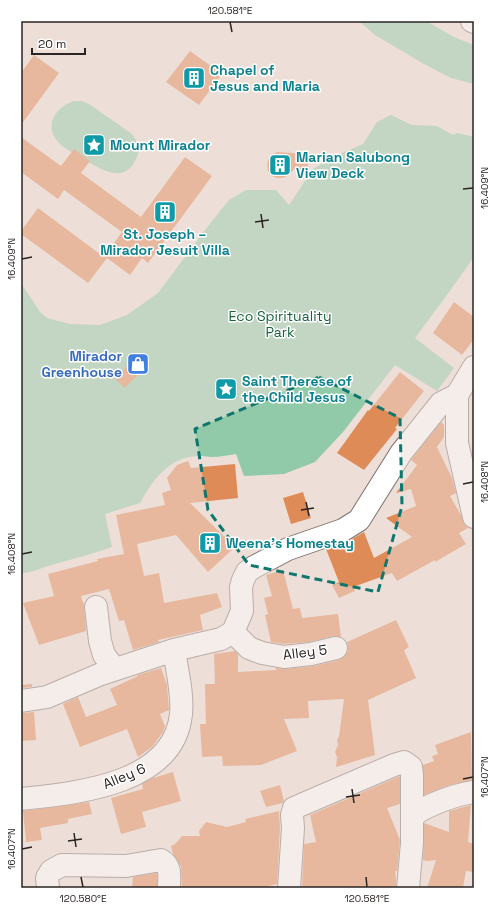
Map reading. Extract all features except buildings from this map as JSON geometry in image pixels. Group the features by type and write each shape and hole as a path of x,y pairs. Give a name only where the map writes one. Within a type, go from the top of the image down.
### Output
{"street":[{"path":"474,367 457,395 457,444 474,517"},
{"path":"21,701 47,697 101,674 174,650 221,639 233,632 242,611 242,580 248,572 254,567 288,549 343,530 359,520 401,453 441,403 457,395"},
{"path":"96,607 100,641 104,655 116,669"},
{"name":"Alley 5","path":"233,632 249,648 262,653 284,657 311,654 336,648"},
{"name":"Alley 6","path":"21,799 56,795 110,785 146,769 165,751 176,734 181,714 181,697 174,650"},
{"path":"287,887 293,828 292,815 294,808 300,804 404,762 410,767 412,774 412,816 408,888"},
{"path":"412,816 423,808 462,794 474,792"},
{"path":"48,888 47,878 51,871 62,865 126,866 161,860 166,864 169,871 169,888"}],"highlighted area":[{"path":"319,377 400,418 402,506 378,592 249,565 208,510 195,429"}],"green space":[{"path":"359,21 426,21 454,37 474,45 474,84 451,78 424,64 375,35"},
{"path":"74,101 82,101 89,104 132,134 139,149 138,156 131,167 125,172 118,173 103,170 64,147 54,137 52,130 53,118 61,108"},
{"name":"Eco Spirituality Park","path":"391,115 412,125 437,126 453,135 457,133 474,137 474,257 415,338 454,368 437,391 395,365 343,432 315,462 284,474 244,476 236,454 215,457 187,457 178,461 162,472 140,503 105,514 112,547 33,571 21,573 21,283 40,312 47,318 70,324 100,325 127,315 158,293 229,200 246,190 276,190 289,205 313,169 333,157 363,144 377,122"}],"place":[{"name":"Chapel of Jesus and Maria","path":"194,78"},
{"name":"Mount Mirador","path":"94,145"},
{"name":"Marian Salubong View Deck","path":"280,165"},
{"name":"St. Joseph – Mirador Jesuit Villa","path":"165,212"},
{"name":"Mirador Greenhouse","path":"138,364"},
{"name":"Saint Therese of the Child Jesus","path":"226,389"},
{"name":"Weena's Homestay","path":"210,543"}]}
